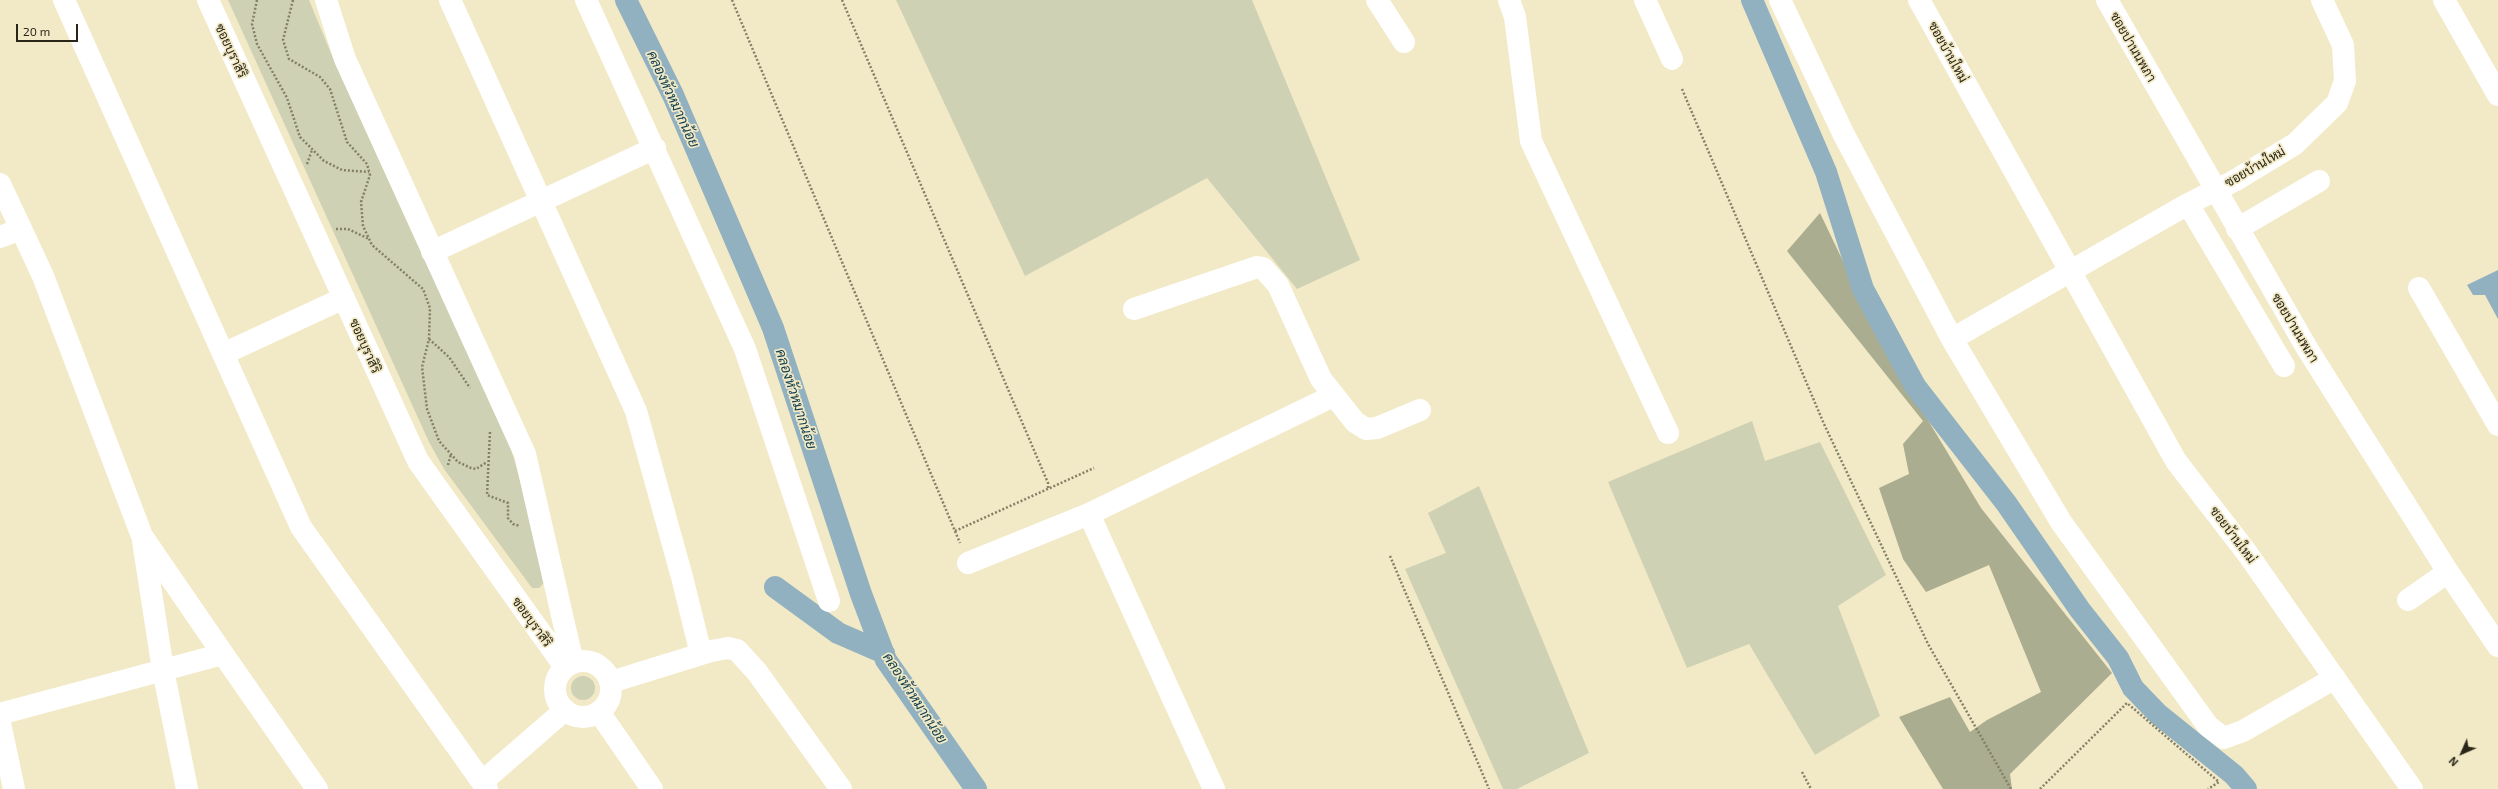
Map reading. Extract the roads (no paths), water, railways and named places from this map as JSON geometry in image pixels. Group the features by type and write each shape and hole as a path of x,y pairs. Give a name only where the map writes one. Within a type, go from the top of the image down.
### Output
{"street":[{"path":"64,0 301,527 484,785 565,710"},
{"name":"ซอยบุราสิริ","path":"208,0 418,462 569,665"},
{"path":"326,0 345,59 525,454 569,665"},
{"path":"450,0 539,202 636,411 682,577 701,654"},
{"path":"586,0 655,148 745,349 829,601"},
{"path":"1377,0 1404,42"},
{"path":"1509,0 1516,17 1531,141 1668,433"},
{"path":"1645,0 1672,59"},
{"path":"1780,0 1843,133 1952,339 2061,522 2208,726 2224,738 2243,731 2335,678"},
{"name":"ซอยบ้านใหม่","path":"1920,0 2176,461 2247,554 2335,678 2408,788"},
{"name":"ซอยปานนพภา","path":"2107,0 2237,229 2308,350 2448,572 2498,646"},
{"name":"ซอยบ้านใหม่","path":"1952,339 2188,204 2234,181 2295,144 2337,102 2346,81 2343,45 2322,0"},
{"path":"2444,0 2498,95"},
{"path":"432,252 655,148"},
{"path":"2237,229 2319,181"},
{"path":"0,184 43,276 142,536 163,670 187,789"},
{"path":"2188,204 2284,366"},
{"path":"0,237 21,229"},
{"path":"1134,309 1257,267 1263,268 1278,285 1321,379 1333,396 1356,422 1366,429 1377,428 1420,410"},
{"path":"2420,288 2498,425"},
{"path":"223,354 344,298"},
{"path":"968,562 1089,514 1333,396"},
{"path":"1089,514 1214,789"},
{"path":"142,536 317,789"},
{"path":"2408,600 2448,572"},
{"path":"611,682 701,654 728,648 738,650 757,672 841,789"},
{"path":"0,714 223,654"},
{"path":"583,661 593,662 601,667 611,682 610,699 599,712 583,717 565,710 559,703 556,689 559,675 569,665 583,661"},
{"path":"599,712 652,789"},
{"path":"0,723 14,789"}],"water":[{"path":"2498,270 2498,319 2485,295 2473,295 2467,285"}],"waterway":[{"name":"คลองหัวหมากน้อย","path":"626,0 673,95 773,328 861,594 886,660 976,789"},
{"path":"1752,0 1826,172 1863,289 1915,386 2006,503 2080,610 2118,658 2133,688 2158,714 2234,775 2246,789"},
{"path":"775,587 838,633 884,653"}]}
